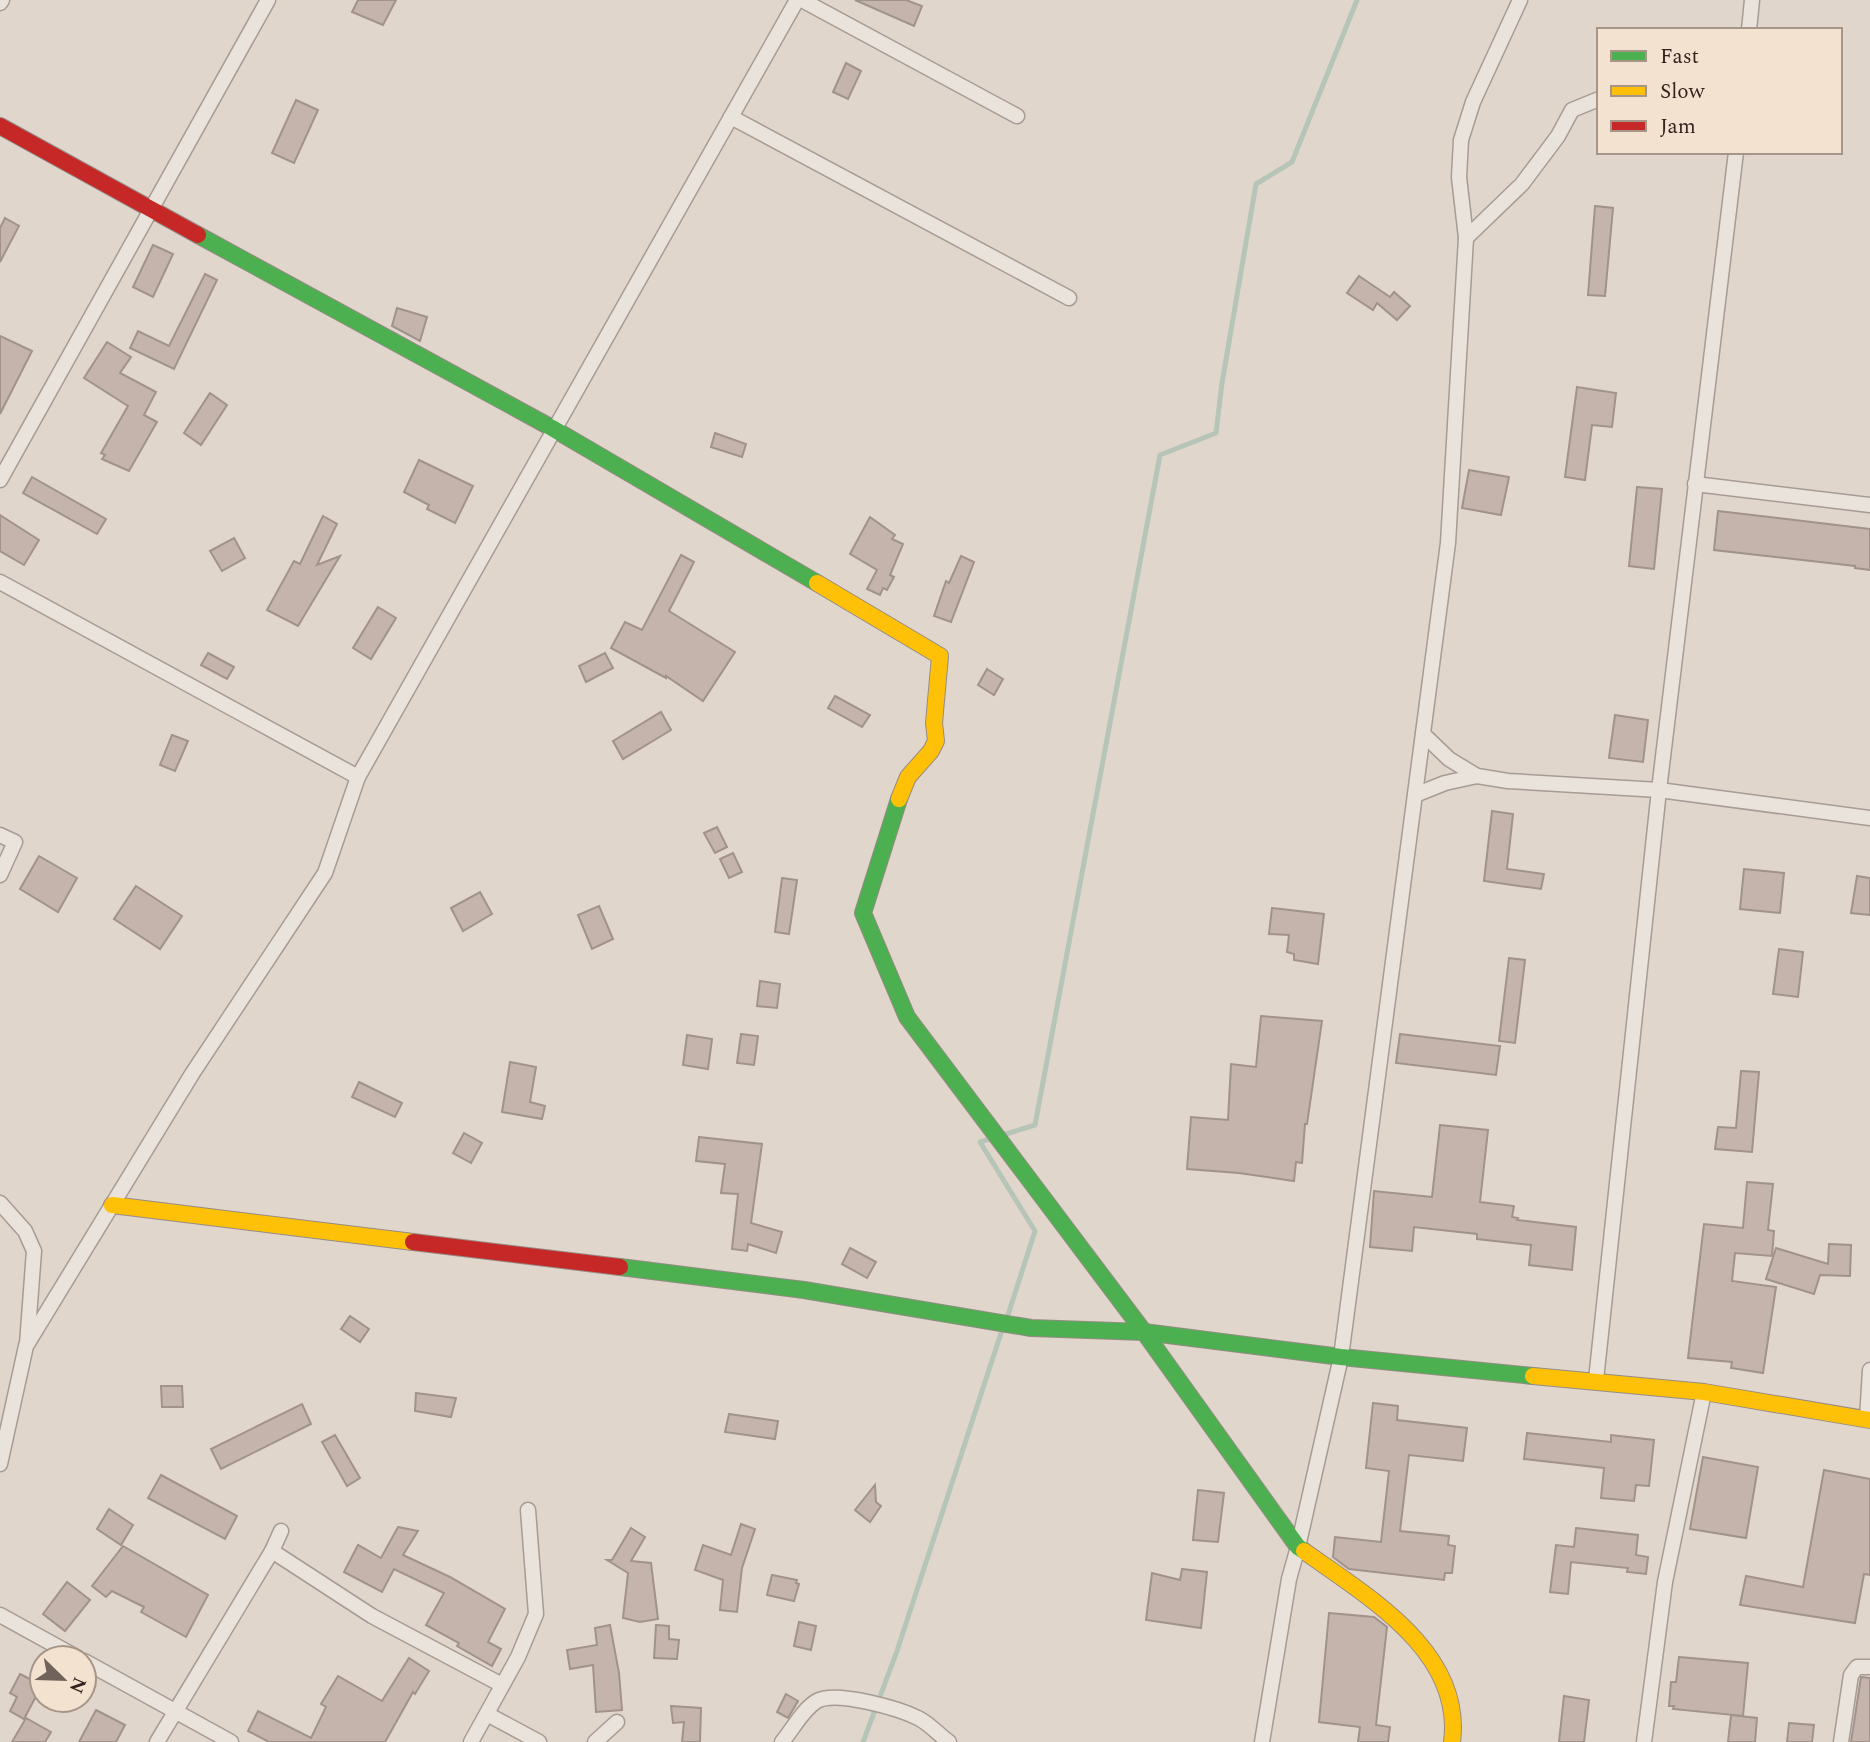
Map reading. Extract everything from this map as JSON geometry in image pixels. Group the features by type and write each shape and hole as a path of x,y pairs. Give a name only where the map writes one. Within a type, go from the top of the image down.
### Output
{"street":[{"path":"0,480 268,0"},
{"path":"26,1346 192,1074 325,873 358,776 799,0 1017,116"},
{"path":"1262,1742 1289,1579 1341,1357 1448,543 1466,238 1460,177 1461,140 1473,102 1520,0"},
{"path":"1749,28 1752,0"},
{"path":"1466,238 1522,184 1558,136 1572,110 1597,100"},
{"path":"731,117 1069,298"},
{"path":"0,126 554,429 940,656 934,723 936,741 931,751 908,777 895,807 863,913 907,1017 1144,1332 1298,1548 1392,1615 1424,1651 1446,1686 1454,1727 1452,1742"},
{"path":"1596,1380 1659,790 1736,154"},
{"path":"1695,484 1870,505"},
{"path":"0,582 358,776"},
{"path":"1423,734 1449,759 1477,776"},
{"path":"1415,795 1445,783 1477,776 1508,781 1659,790 1870,818"},
{"path":"0,835 15,842 0,875"},
{"path":"0,1464 26,1346 34,1251 25,1231 1,1201"},
{"path":"112,1205 804,1290 1031,1328 1144,1332 1341,1357 1596,1380 1704,1392 1869,1419 1870,1370"},
{"path":"1644,1742 1665,1583 1704,1392"},
{"path":"471,1742 518,1657 536,1614 528,1510"},
{"path":"157,1742 272,1552 281,1531"},
{"path":"272,1552 372,1616 502,1685"},
{"path":"0,1615 53,1644"},
{"path":"1841,1742 1851,1675 1857,1667 1870,1667"},
{"path":"98,1669 231,1742"},
{"path":"782,1742 809,1706 821,1698 862,1700 896,1709 921,1719 949,1742"},
{"path":"487,1714 539,1742"},
{"path":"595,1742 617,1722"}],"building":[{"path":"358,0 396,0 383,25 352,12"},
{"path":"855,0 906,0 922,6 914,26"},
{"path":"846,63 861,71 848,99 833,92"},
{"path":"296,100 318,110 294,163 272,153"},
{"path":"1595,206 1613,208 1605,296 1588,295"},
{"path":"5,218 19,226 0,262 0,228"},
{"path":"153,245 173,254 153,297 133,287"},
{"path":"205,274 217,280 174,369 130,348 138,331 169,346"},
{"path":"1359,276 1390,297 1394,292 1410,306 1397,320 1377,303 1373,310 1347,293"},
{"path":"397,308 427,317 420,341 392,326"},
{"path":"0,336 32,351 0,414"},
{"path":"107,342 131,357 120,373 156,392 144,415 157,422 129,471 102,459 105,455 101,453 128,406 84,378"},
{"path":"1577,387 1616,393 1612,427 1592,425 1585,480 1565,477"},
{"path":"210,393 227,405 201,445 184,433"},
{"path":"715,433 746,444 742,457 711,447"},
{"path":"419,460 473,486 455,523 427,509 429,505 404,492"},
{"path":"1469,470 1509,477 1501,515 1462,508"},
{"path":"32,477 106,519 97,534 23,493"},
{"path":"1637,487 1662,489 1654,569 1629,566"},
{"path":"1718,511 1870,529 1870,570 1714,550"},
{"path":"0,515 39,540 24,565 0,551"},
{"path":"323,516 337,524 317,565 340,556 298,626 267,610 294,561 300,564"},
{"path":"870,517 895,535 892,539 903,544 890,575 894,577 887,590 883,588 880,595 867,589 877,570 850,554"},
{"path":"234,538 245,558 222,571 210,551"},
{"path":"681,555 694,562 669,611 735,652 703,701 666,676 611,648 625,622 642,630"},
{"path":"961,556 974,562 951,622 934,616 946,581 949,583"},
{"path":"378,607 396,618 371,659 353,648"},
{"path":"208,653 234,667 227,679 201,665"},
{"path":"605,653 613,668 586,682 579,666"},
{"path":"987,669 1003,679 994,695 978,685"},
{"path":"835,696 870,715 862,727 828,708"},
{"path":"661,712 671,730 623,759 613,741"},
{"path":"1615,715 1648,720 1643,762 1609,758"},
{"path":"172,735 188,741 175,771 160,765"},
{"path":"1492,811 1513,814 1507,869 1544,874 1541,889 1484,881"},
{"path":"717,827 727,847 715,853 704,833"},
{"path":"733,853 742,872 729,878 720,859"},
{"path":"39,856 77,878 58,912 20,889"},
{"path":"1744,869 1784,873 1780,913 1740,909"},
{"path":"1857,876 1870,878 1870,915 1851,913"},
{"path":"782,878 797,880 789,934 775,932"},
{"path":"136,886 182,916 160,949 114,919"},
{"path":"480,892 492,914 463,931 451,908"},
{"path":"599,906 613,939 592,949 578,915"},
{"path":"1272,908 1324,914 1318,964 1294,960 1294,954 1287,952 1289,935 1269,934"},
{"path":"1779,949 1803,952 1798,997 1773,994"},
{"path":"1509,958 1525,960 1515,1043 1499,1041"},
{"path":"760,981 780,984 777,1008 757,1006"},
{"path":"1261,1016 1322,1021 1305,1124 1302,1163 1296,1162 1294,1181 1187,1169 1191,1117 1228,1120 1231,1064 1256,1067"},
{"path":"741,1034 758,1036 754,1065 737,1063"},
{"path":"1400,1034 1500,1046 1496,1075 1396,1063"},
{"path":"687,1035 712,1039 708,1069 683,1065"},
{"path":"510,1062 536,1067 530,1102 545,1106 542,1119 502,1112"},
{"path":"1741,1071 1759,1072 1752,1152 1715,1149 1718,1127 1736,1128"},
{"path":"359,1082 402,1103 395,1117 352,1097"},
{"path":"1440,1125 1488,1130 1480,1202 1514,1206 1512,1217 1518,1218 1517,1220 1576,1227 1572,1270 1529,1265 1531,1245 1477,1239 1477,1234 1414,1227 1412,1251 1370,1247 1374,1191 1432,1197"},
{"path":"464,1133 482,1143 471,1163 453,1153"},
{"path":"699,1137 762,1144 751,1223 782,1232 776,1253 748,1244 747,1251 732,1249 738,1194 721,1193 725,1164 696,1161"},
{"path":"1747,1182 1773,1184 1768,1230 1774,1231 1772,1256 1735,1253 1732,1281 1776,1287 1763,1373 1731,1368 1732,1362 1688,1358 1704,1224 1743,1228"},
{"path":"1829,1244 1851,1245 1850,1276 1820,1275 1814,1294 1766,1279 1776,1248 1828,1264"},
{"path":"850,1248 876,1262 867,1278 842,1264"},
{"path":"350,1316 369,1329 360,1342 341,1329"},
{"path":"161,1386 182,1386 183,1407 162,1407"},
{"path":"416,1393 456,1398 451,1417 415,1411"},
{"path":"1373,1403 1398,1406 1397,1420 1467,1428 1463,1461 1409,1455 1400,1531 1449,1536 1448,1545 1455,1546 1452,1573 1445,1573 1444,1580 1349,1569 1333,1557 1335,1537 1381,1542 1389,1471 1366,1468"},
{"path":"302,1404 311,1424 221,1469 211,1449"},
{"path":"729,1414 778,1421 775,1439 725,1432"},
{"path":"1527,1433 1611,1442 1611,1435 1654,1440 1649,1486 1636,1485 1634,1501 1601,1498 1604,1468 1524,1459"},
{"path":"335,1435 360,1478 347,1486 322,1442"},
{"path":"1703,1457 1758,1467 1746,1538 1690,1529"},
{"path":"1824,1470 1870,1479 1870,1575 1864,1574 1855,1623 1740,1605 1746,1576 1803,1587"},
{"path":"161,1475 237,1516 225,1539 148,1498"},
{"path":"875,1485 876,1502 881,1506 870,1522 855,1510"},
{"path":"1198,1490 1224,1493 1218,1542 1193,1540"},
{"path":"109,1509 133,1525 121,1545 97,1529"},
{"path":"741,1524 755,1529 742,1568 737,1612 720,1610 723,1580 695,1570 703,1545 731,1555"},
{"path":"398,1527 418,1531 403,1555 450,1577 505,1609 488,1642 501,1649 492,1666 457,1646 459,1643 426,1625 444,1593 394,1569 382,1592 344,1572 358,1545 381,1558"},
{"path":"631,1528 645,1537 631,1561 651,1563 658,1619 640,1622 623,1618 628,1573 607,1560 612,1560"},
{"path":"1576,1528 1638,1535 1636,1555 1648,1557 1646,1574 1627,1572 1628,1568 1571,1562 1568,1594 1550,1592 1556,1545 1574,1547"},
{"path":"123,1546 208,1595 186,1637 141,1612 144,1607 112,1591 106,1597 92,1586"},
{"path":"1182,1569 1207,1572 1201,1628 1146,1620 1152,1573 1180,1580"},
{"path":"772,1575 797,1580 796,1583 799,1584 794,1601 767,1595"},
{"path":"67,1582 90,1600 65,1631 43,1614"},
{"path":"1329,1613 1374,1617 1387,1627 1376,1725 1390,1727 1388,1742 1358,1742 1360,1727 1319,1722"},
{"path":"799,1622 816,1626 811,1650 794,1646"},
{"path":"610,1625 619,1673 622,1710 596,1712 593,1665 570,1669 567,1650 597,1645 595,1628"},
{"path":"656,1625 669,1626 669,1639 679,1640 677,1659 654,1658"},
{"path":"1679,1657 1748,1663 1743,1716 1673,1709 1674,1706 1669,1706 1671,1682 1676,1682"},
{"path":"409,1658 429,1671 415,1694 413,1692 385,1742 269,1742 248,1731 258,1711 311,1738 326,1707 321,1704 338,1676 382,1701"},
{"path":"20,1674 28,1678 28,1711 24,1719 10,1711 17,1697 10,1693"},
{"path":"1861,1677 1870,1678 1870,1742 1851,1742"},
{"path":"786,1694 798,1701 788,1718 777,1712"},
{"path":"1564,1696 1589,1700 1584,1742 1559,1742"},
{"path":"671,1706 701,1708 700,1742 682,1742 684,1722 673,1723"},
{"path":"98,1711 125,1725 116,1742 79,1742"},
{"path":"1731,1715 1757,1718 1755,1742 1728,1742"},
{"path":"26,1718 51,1732 45,1742 12,1742"},
{"path":"1789,1723 1814,1725 1812,1742 1787,1742"}],"waterway":[{"path":"1003,1135 1035,1125 1160,455 1216,433 1256,184 1292,162 1357,0"},
{"path":"993,1138 980,1142 1035,1231 1007,1318"},
{"path":"863,1742 897,1651 1003,1327"}],"traffic: fast":[{"path":"198,235 552,428 817,583"},
{"path":"899,799 863,913 907,1017 1144,1332 1298,1547 1304,1551"},
{"path":"620,1267 804,1290 1031,1328 1144,1332 1341,1357 1533,1376"}],"traffic: slow":[{"path":"817,583 940,656 934,723 936,741 931,751 908,777 899,799"},
{"path":"112,1205 413,1242"},
{"path":"1533,1376 1704,1392 1870,1420"},
{"path":"1304,1551 1381,1607 1406,1629 1427,1653 1443,1680 1452,1710 1452,1742"}],"traffic: jam":[{"path":"0,126 198,235"},
{"path":"413,1242 620,1267"}]}
